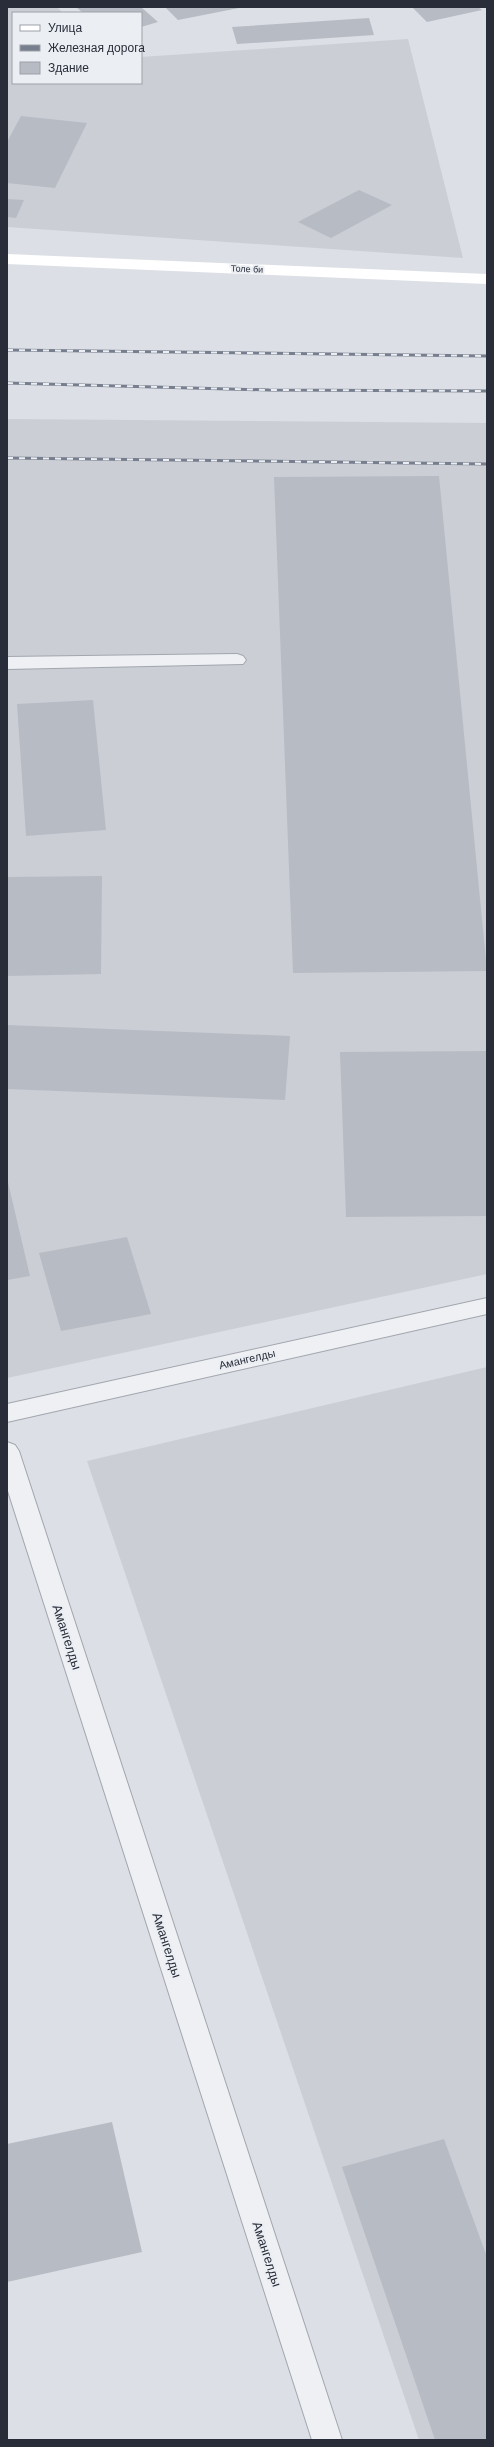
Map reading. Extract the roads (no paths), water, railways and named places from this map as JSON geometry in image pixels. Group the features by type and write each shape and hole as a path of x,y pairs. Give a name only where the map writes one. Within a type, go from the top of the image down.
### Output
{"main road":[{"name":"Толе би","path":"7,259 487,279"}],"street":[{"path":"7,663 237,660"},
{"name":"Амангелды","path":"7,1413 487,1306"},
{"name":"Амангелды","path":"7,1451 327,2440"}],"railway":[{"path":"7,350 487,356"},
{"path":"7,383 269,390 487,391"},
{"path":"7,458 487,464"}]}
